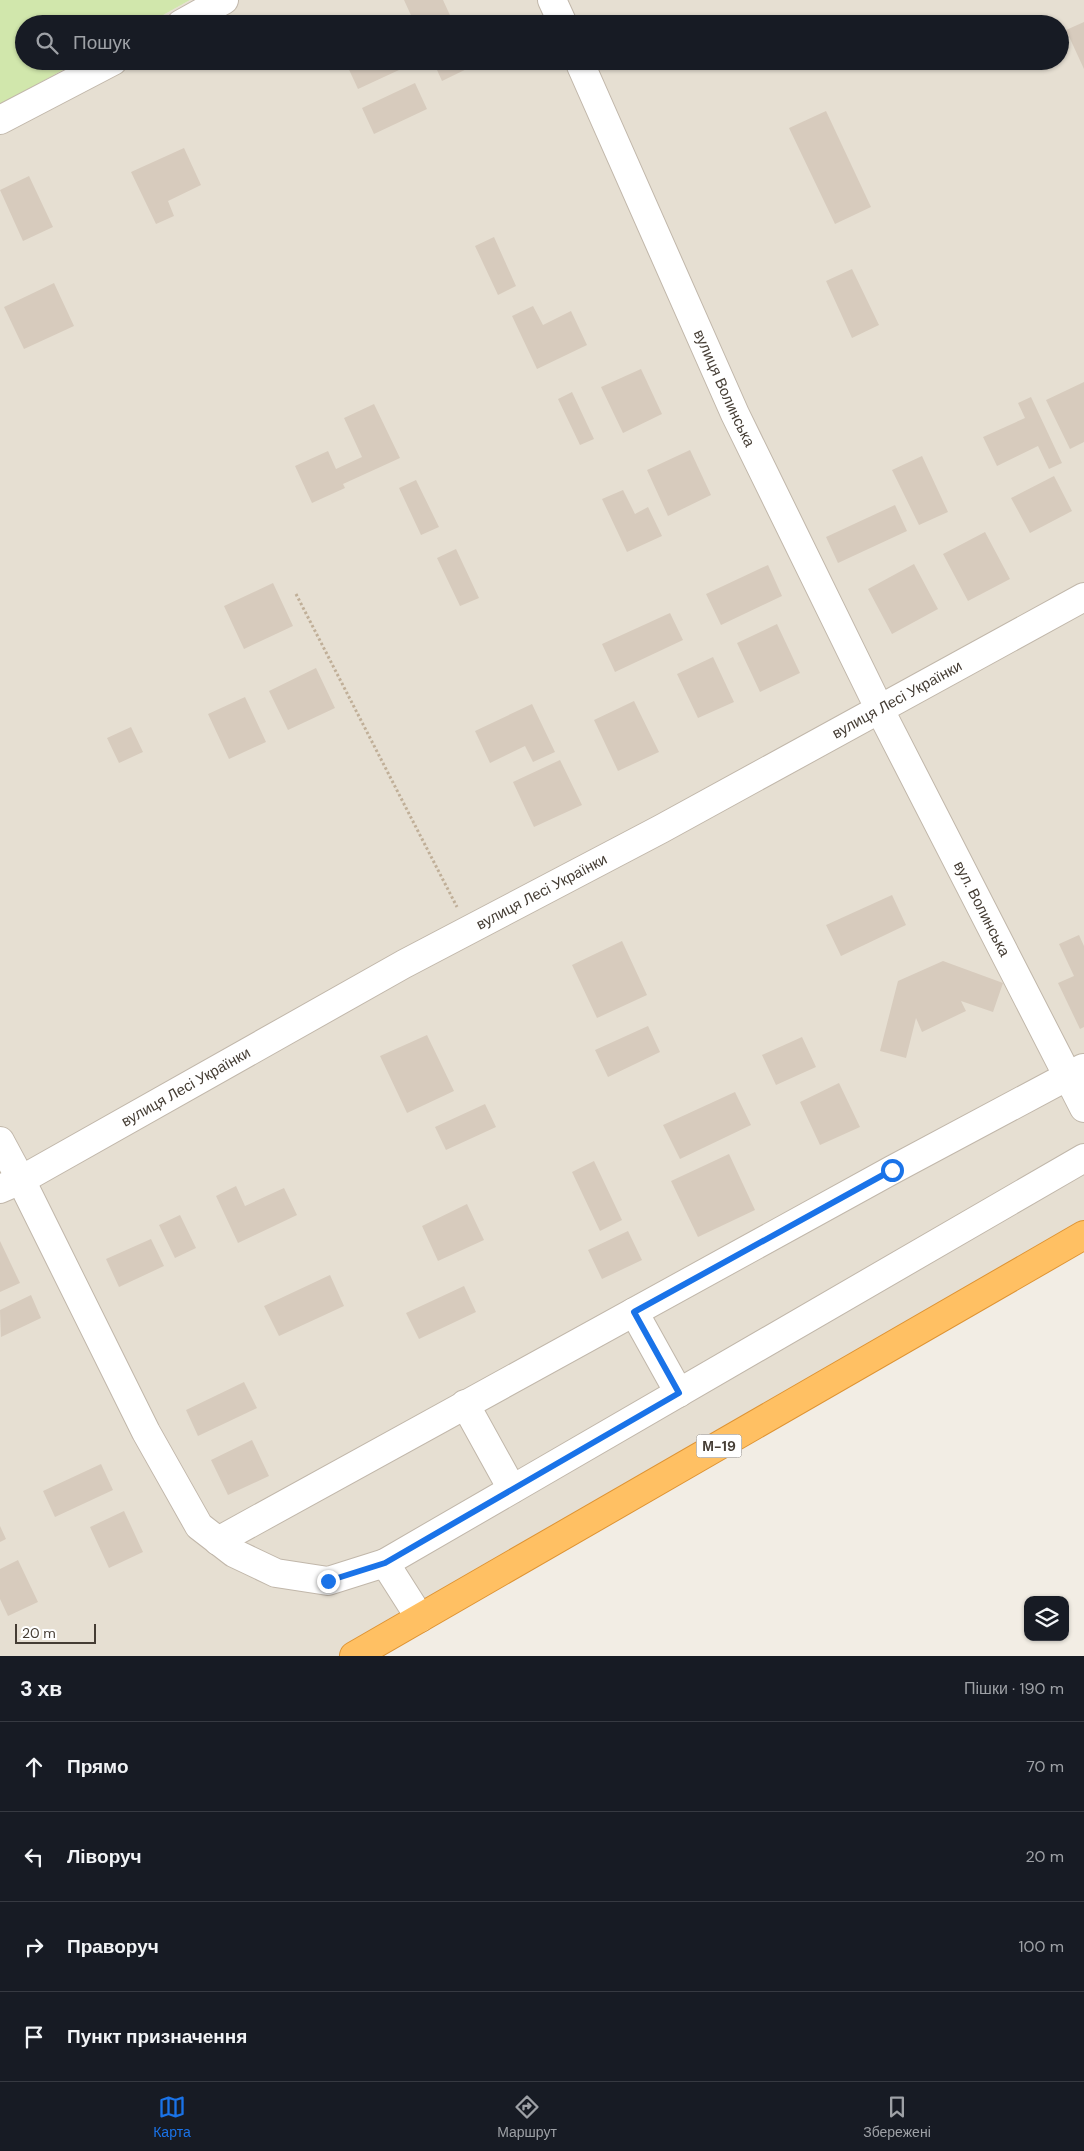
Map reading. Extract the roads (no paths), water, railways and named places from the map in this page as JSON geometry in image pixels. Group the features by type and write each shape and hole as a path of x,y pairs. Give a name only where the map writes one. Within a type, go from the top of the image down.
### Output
{"highway":[{"name":"М-19","path":"354,1656 1084,1235"}],"street":[{"path":"197,15 224,0"},
{"path":"552,0 559,15"},
{"path":"0,120 96,70"},
{"name":"вулиця Волинська","path":"584,70 735,414 880,710"},
{"name":"вулиця Лесі Українки","path":"11,1184 404,964 880,710 1084,597"},
{"name":"вул. Волинська","path":"880,710 1076,1072 1084,1108"},
{"path":"218,1540 1076,1072"},
{"path":"0,1141 11,1184 199,1526 234,1553 276,1573 328,1581 385,1563 1084,1158"},
{"path":"634,1312 679,1393"},
{"path":"465,1404 512,1489"},
{"path":"385,1563 420,1618"}]}
